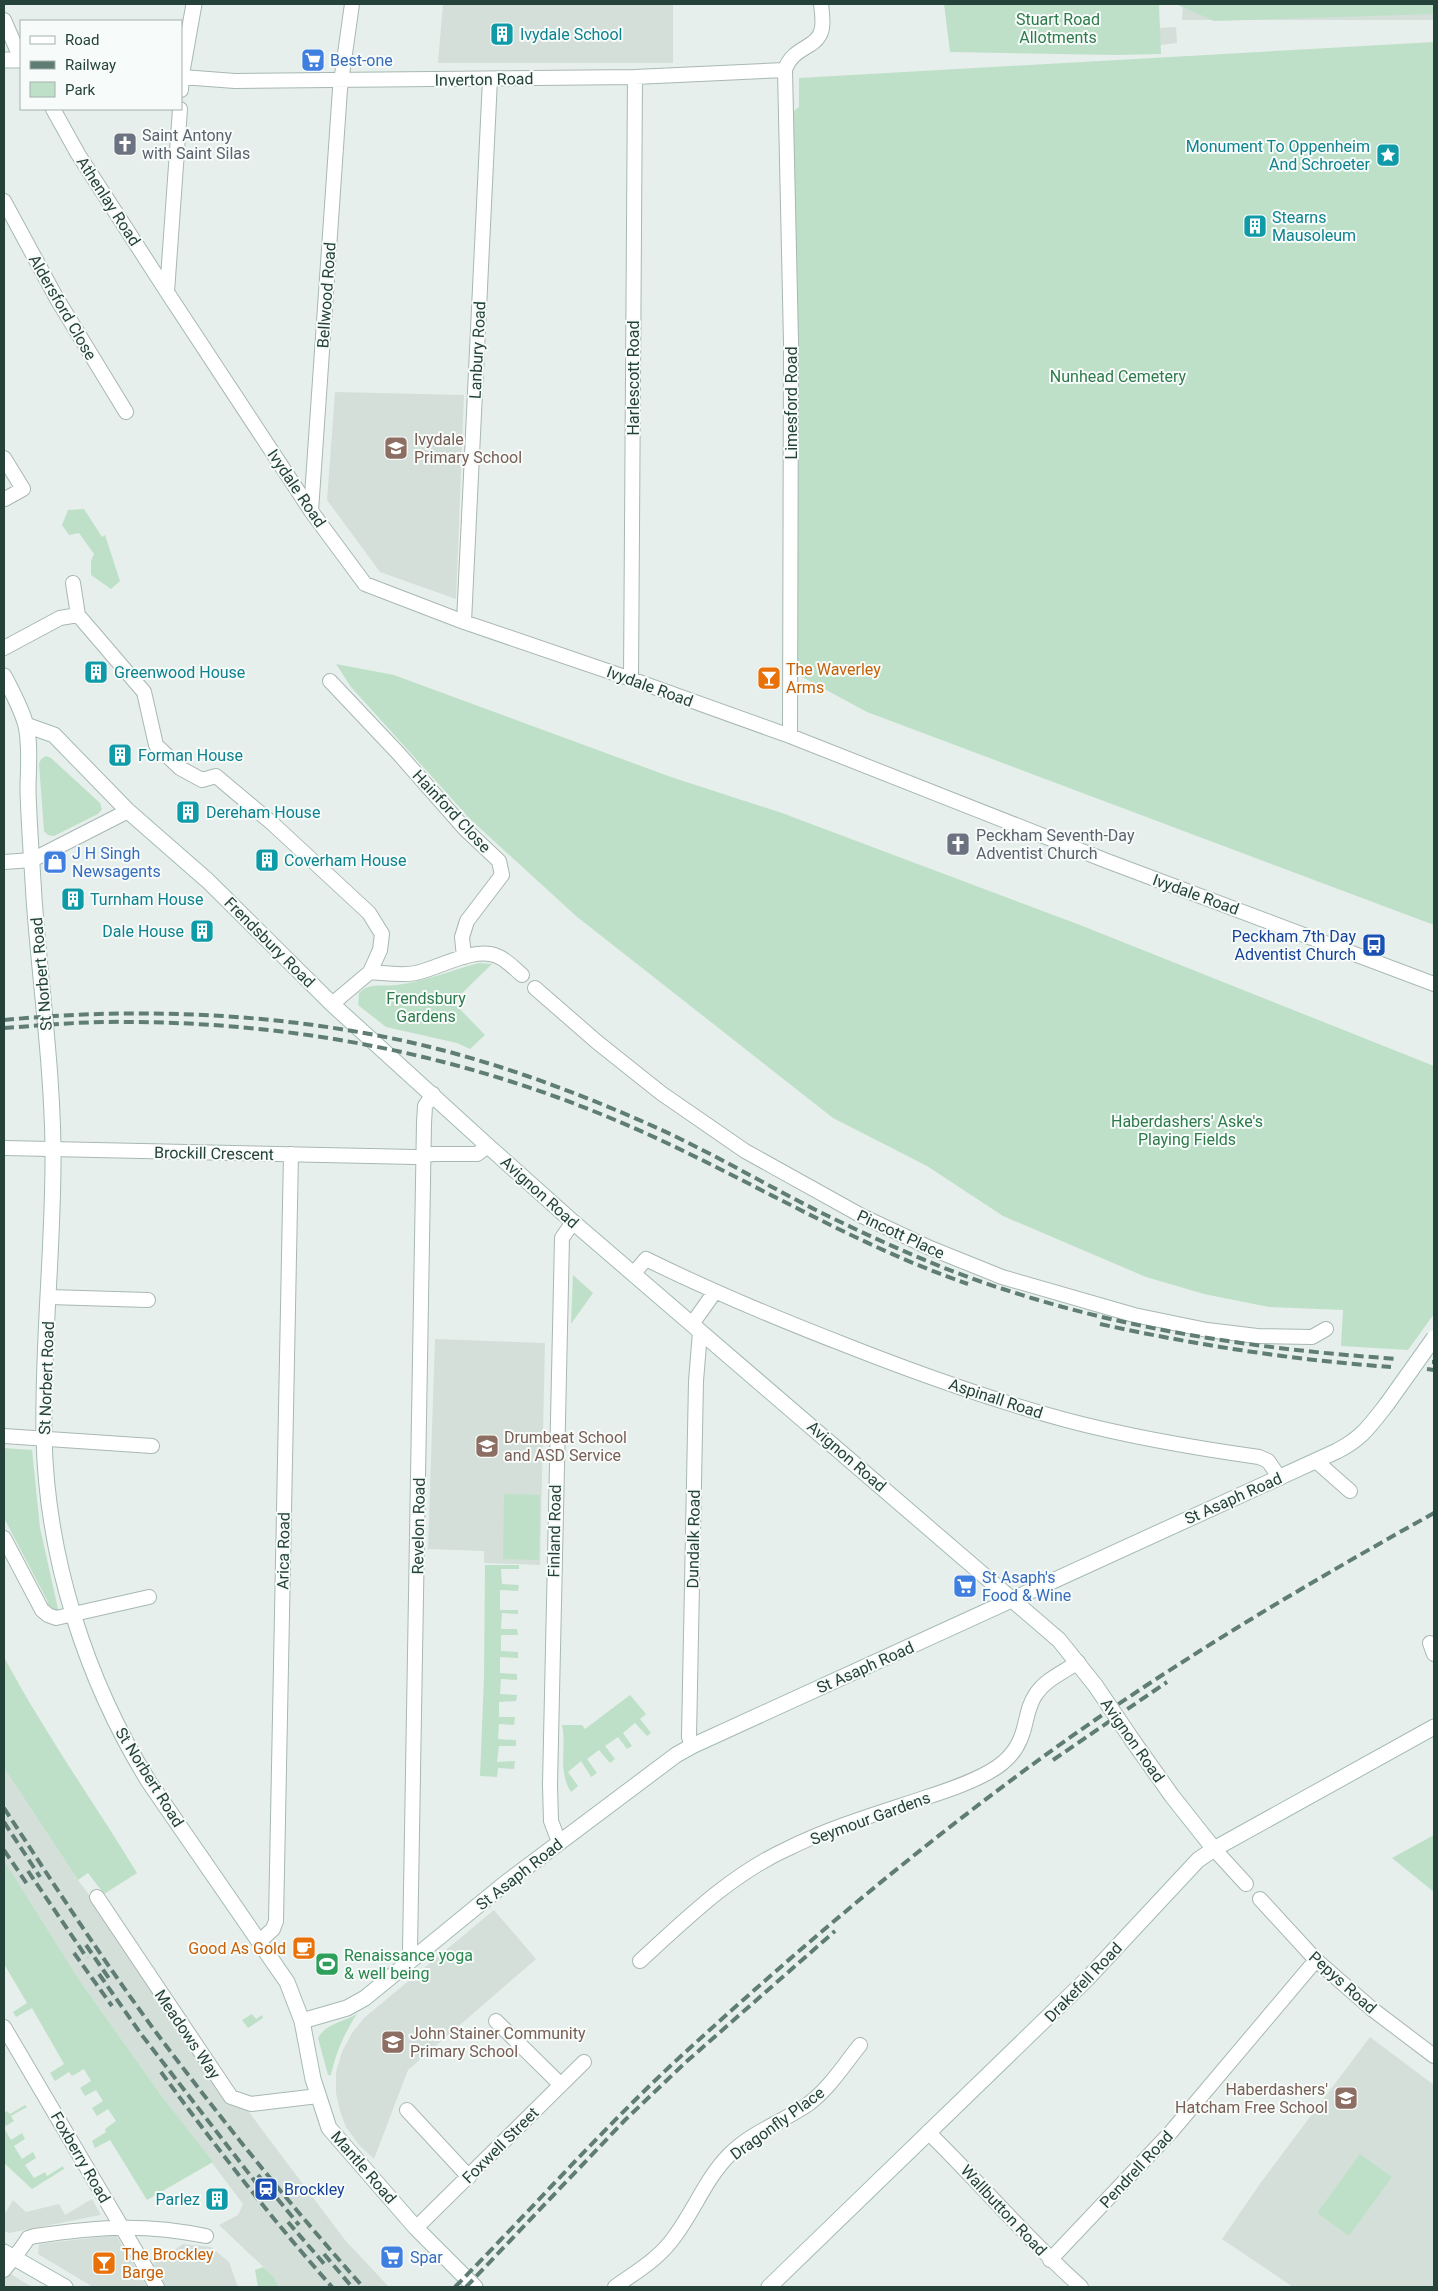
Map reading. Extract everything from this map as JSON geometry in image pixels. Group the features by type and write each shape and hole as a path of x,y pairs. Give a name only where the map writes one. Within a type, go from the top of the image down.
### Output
{"street":[{"path":"182,82 194,4"},
{"name":"Bellwood Road","path":"311,510 341,80 352,4"},
{"path":"785,70 792,55 821,34 821,4"},
{"path":"4,20 20,58"},
{"path":"4,60 20,60"},
{"name":"Inverton Road","path":"182,82 635,77 785,70"},
{"name":"Limesford Road","path":"785,70 791,342 790,736"},
{"name":"Harlescott Road","path":"631,679 635,77"},
{"name":"Lanbury Road","path":"464,622 490,79"},
{"name":"Athenlay Road","path":"54,110 78,154 167,292"},
{"path":"167,292 180,110"},
{"name":"Aldersford Close","path":"4,201 57,299 126,412"},
{"name":"Ivydale Road","path":"167,292 311,510 365,584 464,622 790,736 1107,861 1434,984"},
{"path":"4,458 23,489 5,499"},
{"path":"73,583 78,615 144,692 156,745 180,768 191,775 202,780 216,776 273,824 369,913 382,934 380,950 370,972 332,1004"},
{"path":"4,648 60,618 78,615"},
{"name":"St Norbert Road","path":"4,676 15,696 26,725 38,953 49,1067 53,1148 44,1438 54,1530 73,1614 100,1688 130,1751 149,1782 287,1982 302,2020"},
{"name":"Hainford Close","path":"330,681 400,754 465,829 499,861 502,875 467,921 462,937 464,958"},
{"name":"Frendsbury Road","path":"26,725 54,735 128,811 208,881 332,1004 488,1146"},
{"path":"4,862 32,860 128,811"},
{"path":"370,972 397,976 417,973 464,958 488,953 504,959 522,974"},
{"name":"Pincott Place","path":"535,988 596,1042 661,1093 738,1146 862,1216 930,1248 1002,1278 1134,1315 1207,1330 1256,1336 1312,1337 1326,1330"},
{"name":"Revelon Road","path":"416,1957 410,1950 424,1156 425,1106 433,1094"},
{"name":"Avignon Road","path":"424,1156 433,1154 477,1154 488,1146 573,1222 830,1440 1059,1640 1095,1685 1172,1796 1214,1849"},
{"name":"Brockill Crescent","path":"4,1148 424,1156"},
{"name":"Arica Road","path":"260,1941 273,1929 276,1911 291,1154"},
{"name":"Finland Road","path":"559,1842 551,1821 550,1784 556,1433 562,1238 573,1222"},
{"name":"Aspinall Road","path":"634,1273 646,1259 714,1293 898,1366 986,1396 1067,1420 1183,1446 1259,1457 1268,1461 1280,1478"},
{"path":"696,1328 714,1293"},
{"path":"49,1297 148,1300"},
{"name":"Dundalk Road","path":"692,1746 689,1737 696,1328"},
{"name":"St Asaph Road","path":"302,2020 347,2008 365,1998 503,1885 676,1755 692,1746 1280,1478 1356,1441 1387,1404 1434,1338"},
{"path":"4,1436 152,1446"},
{"path":"1316,1461 1350,1491"},
{"path":"4,1538 42,1610 48,1616 56,1618 149,1597"},
{"name":"Seymour Gardens","path":"640,1961 721,1890 762,1862 788,1848 865,1818 947,1790 988,1773 1002,1764 1020,1740 1029,1708 1036,1694 1048,1682 1078,1662"},
{"name":"Drakefell Road","path":"775,2285 928,2132 940,2123 1066,2000 1198,1860 1214,1849 1434,1727"},
{"path":"1214,1849 1246,1884"},
{"name":"Meadows Way","path":"97,1897 231,2097 251,2104 318,2096"},
{"name":"Pepys Road","path":"1260,1899 1316,1960 1372,2009 1434,2056"},
{"name":"Pendrell Road","path":"1050,2260 1171,2132 1316,1960"},
{"name":"Mantle Road","path":"302,2020 307,2054 318,2096 330,2128 416,2228 475,2287"},
{"path":"496,2021 561,2085"},
{"name":"Foxberry Road","path":"4,2027 157,2287"},
{"name":"Dragonfly Place","path":"615,2287 644,2268 667,2246 683,2226 711,2176 730,2154 742,2143 793,2114 818,2096 860,2045"},
{"name":"Foxwell Street","path":"416,2228 584,2062"},
{"path":"407,2110 469,2176"},
{"name":"Wallbutton Road","path":"928,2132 974,2176 1050,2260 1081,2287"},
{"path":"8,2254 23,2248 28,2238 95,2227 174,2230 206,2236"},
{"path":"4,2270 8,2254"},
{"path":"8,2254 64,2287"}],"shaded area":[{"path":"443,4 673,4 673,63 438,63"},
{"path":"1183,4 1434,4 1434,20 1182,20"},
{"path":"1176,27 1177,43 1160,45 1159,28"},
{"name":"Ivydale Primary School","path":"335,392 464,395 456,599 380,572 327,500"},
{"name":"Drumbeat School and ASD Service","path":"435,1339 545,1343 540,1565 484,1563 484,1551 428,1549"},
{"path":"4,1768 78,1880 260,2127 345,2240 389,2287 279,2287 273,2276 219,2225 238,2215 243,2204 164,2099 80,1981 4,1860"},
{"name":"John Stainer Community Primary School","path":"494,1910 536,1959 408,2070 374,2159 359,2145 346,2127 340,2111 336,2093 336,2072 342,2052 352,2033 364,2018"},
{"path":"1370,2037 1434,2085 1434,2287 1293,2287 1222,2239 1262,2181"},
{"path":"92,2199 101,2215 9,2233 4,2231 4,2215 13,2200 26,2212 59,2204 65,2215"},
{"path":"116,2235 147,2287 93,2287 38,2254 39,2244"},
{"path":"183,2244 211,2247 229,2262 238,2287 165,2287 153,2264"},
{"path":"9,2273 32,2287 4,2287 4,2279"}],"green space":[{"name":"Stuart Road Allotments","path":"944,4 1159,4 1161,54 950,52"},
{"path":"1176,4 1434,4 1434,14 1214,21"},
{"name":"Nunhead Cemetery","path":"1434,42 1434,925 867,712 791,671 787,116 799,107 799,78"},
{"path":"84,509 102,537 105,535 120,581 111,589 91,575 91,561 94,554 79,533 69,535 62,525 68,510"},
{"name":"Haberdashers' Aske's Playing Fields","path":"336,664 394,675 671,777 782,813 1080,925 1434,1066 1434,1314 1408,1350 1341,1346 1343,1310 1269,1307 1204,1294 1146,1277 1003,1216 927,1166 833,1118 576,916 471,820 351,687"},
{"path":"46,756 51,758 100,803 102,809 98,814 54,836 48,835 44,831 39,764 41,759"},
{"name":"Frendsbury Gardens","path":"479,963 492,964 453,1002 485,1035 470,1049 457,1043 386,1027 358,1005 359,993 367,987 417,981"},
{"path":"573,1275 593,1293 571,1324"},
{"path":"4,1448 32,1450 40,1528 59,1613 45,1606 48,1602 4,1518"},
{"path":"504,1494 540,1495 539,1560 503,1559"},
{"path":"485,1565 519,1565 519,1569 501,1569 502,1584 519,1585 518,1591 500,1590 500,1610 518,1610 518,1614 502,1613 501,1629 517,1629 518,1635 501,1635 501,1651 518,1652 518,1658 500,1657 500,1673 517,1674 517,1680 501,1679 500,1694 517,1695 516,1701 499,1702 499,1717 515,1717 514,1725 499,1724 498,1739 516,1740 516,1746 499,1746 497,1762 515,1761 514,1769 498,1768 497,1777 480,1776 484,1677"},
{"path":"4,1657 52,1739 137,1873 104,1894 88,1873 78,1880 4,1768"},
{"path":"630,1695 646,1714 640,1719 651,1733 647,1736 635,1723 623,1733 632,1746 627,1749 618,1737 605,1746 615,1759 610,1763 599,1750 587,1759 597,1773 591,1777 581,1761 568,1772 578,1786 571,1792 564,1776 562,1725 582,1725 585,1729"},
{"path":"1434,1835 1434,1892 1392,1858"},
{"path":"4,1860 80,1981 164,2099 213,2162 147,2200 110,2140 95,2148 92,2141 106,2132 105,2129 116,2121 108,2109 97,2116 92,2108 103,2101 96,2090 85,2096 80,2088 91,2081 84,2069 72,2076 69,2072 55,2081 50,2073 64,2064 32,2008 16,2017 13,2012 27,2003 4,1964"},
{"path":"252,2014 256,2019 262,2015 263,2018 248,2028 242,2020"},
{"path":"357,2014 341,2043 331,2075 328,2075 318,2038 325,2029"},
{"path":"25,2105 27,2107 11,2116 14,2121 4,2127 4,2113 7,2111 10,2114"},
{"path":"4,2128 11,2140 22,2133 25,2139 14,2146 22,2159 33,2152 36,2158 25,2165 34,2178 45,2172 47,2176 63,2166 64,2169 32,2189 4,2163"},
{"path":"1360,2154 1392,2177 1349,2236 1317,2213"},
{"path":"263,2267 273,2276 279,2287 258,2287 255,2270"}],"railway":[{"path":"4,1020 97,1014 190,1014 283,1021 329,1027 410,1042 513,1071 613,1109 692,1145 828,1216 914,1256 981,1282 1051,1304 1149,1327 1248,1344 1398,1359"},
{"path":"4,1028 99,1022 192,1024 253,1028 374,1046 434,1060 551,1095 608,1117 698,1158 876,1247 968,1284"},
{"path":"1100,1324 1172,1339 1245,1351 1391,1367"},
{"path":"1427,1369 1434,1370"},
{"path":"455,2287 594,2142 680,2057 830,1924 934,1839 987,1798 1136,1692 1262,1612 1434,1513"},
{"path":"1053,1760 1167,1682"},
{"path":"4,1808 59,1893 155,2031 256,2161 363,2287"},
{"path":"4,1822 40,1877"},
{"path":"4,1850 29,1887"},
{"path":"28,1871 87,1958"},
{"path":"466,2287 625,2120 686,2062 835,1931"},
{"path":"86,1945 110,1980"},
{"path":"74,1953 112,2006"},
{"path":"99,1974 141,2034 260,2188"},
{"path":"161,2072 244,2181 332,2287"},
{"path":"258,2175 299,2225"},
{"path":"288,2222 326,2266"},
{"path":"324,2254 352,2287"}],"place":[{"name":"Ivydale School","path":"502,34"},
{"name":"Best-one","path":"313,60"},
{"name":"Saint Antony with Saint Silas","path":"125,144"},
{"name":"Monument To Oppenheim And Schroeter","path":"1388,155"},
{"name":"Stearns Mausoleum","path":"1255,226"},
{"name":"Ivydale Primary School","path":"396,448"},
{"name":"Greenwood House","path":"96,672"},
{"name":"The Waverley Arms","path":"769,678"},
{"name":"Forman House","path":"120,755"},
{"name":"Dereham House","path":"188,812"},
{"name":"Peckham Seventh-Day Adventist Church","path":"958,844"},
{"name":"Coverham House","path":"267,860"},
{"name":"J H Singh Newsagents","path":"55,862"},
{"name":"Turnham House","path":"73,899"},
{"name":"Dale House","path":"202,931"},
{"name":"Peckham 7th Day Adventist Church","path":"1374,945"},
{"name":"Drumbeat School and ASD Service","path":"487,1446"},
{"name":"St Asaph's Food & Wine","path":"965,1586"},
{"name":"Good As Gold","path":"304,1948"},
{"name":"Renaissance yoga & well being","path":"327,1964"},
{"name":"John Stainer Community Primary School","path":"393,2042"},
{"name":"Haberdashers' Hatcham Free School","path":"1346,2098"},
{"name":"Brockley","path":"266,2189"},
{"name":"Parlez","path":"217,2199"},
{"name":"Spar","path":"392,2257"},
{"name":"The Brockley Barge","path":"104,2263"}]}
